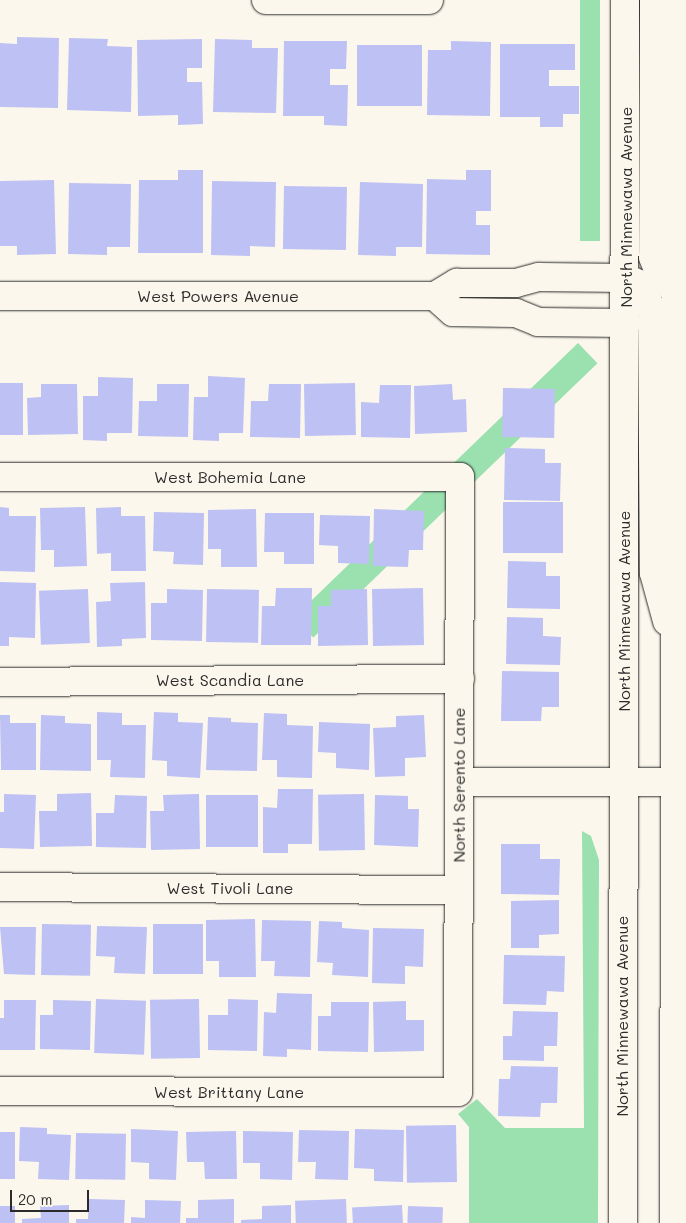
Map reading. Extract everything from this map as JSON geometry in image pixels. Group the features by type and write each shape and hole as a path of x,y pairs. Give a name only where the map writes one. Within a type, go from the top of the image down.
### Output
{"street":[{"path":"266,0 429,0"},
{"name":"North Minnewawa Avenue","path":"622,1223 622,782 626,323 625,0"},
{"path":"654,0 653,257 660,275 681,292"},
{"path":"674,1223 675,782 681,292 677,0"},
{"path":"626,323 538,322 516,313 453,312 435,296 457,283 516,283 540,277 626,278 639,284 652,309 654,573 677,656"},
{"path":"516,283 516,313"},
{"name":"West Powers Avenue","path":"0,296 435,296"},
{"name":"West Bohemia Lane","path":"0,477 460,477"},
{"name":"North Serento Lane","path":"458,1092 460,477"},
{"name":"West Scandia Lane","path":"0,682 460,679"},
{"path":"459,782 675,782"},
{"name":"West Tivoli Lane","path":"0,886 459,890"},
{"name":"West Brittany Lane","path":"0,1091 458,1092"}],"green space":[{"path":"580,0 600,0 600,241 580,241"},
{"path":"578,343 597,363 313,638 294,617"},
{"path":"582,831 591,836 599,860 598,1223 469,1223 469,1127 458,1114 477,1099 505,1128 584,1128"}],"building":[{"path":"17,37 59,38 58,108 0,107 0,43 17,44"},
{"path":"69,38 108,39 107,46 132,47 131,112 67,110"},
{"path":"202,39 202,68 187,68 187,82 202,82 203,124 178,125 178,115 138,116 137,40"},
{"path":"215,39 252,40 252,48 278,48 276,113 213,112"},
{"path":"284,41 347,41 346,69 330,69 330,85 348,85 347,126 324,125 324,116 283,116"},
{"path":"451,41 491,42 490,116 427,115 428,50 451,50"},
{"path":"500,44 575,44 575,70 549,70 549,86 579,86 579,114 563,114 563,127 540,127 540,117 500,117"},
{"path":"357,45 422,45 422,106 357,106"},
{"path":"178,170 203,170 203,253 138,253 139,180 178,180"},
{"path":"466,170 491,170 491,211 476,211 476,225 490,225 490,255 426,254 427,179 466,180"},
{"path":"54,180 56,254 17,255 17,246 0,246 0,181"},
{"path":"212,181 276,182 275,247 250,246 250,256 211,255"},
{"path":"360,182 423,184 422,247 396,247 396,256 358,255"},
{"path":"69,183 131,184 130,247 107,247 107,255 68,254"},
{"path":"284,186 347,187 346,250 283,249"},
{"path":"208,376 245,378 243,433 219,433 219,441 193,440 194,397 208,397"},
{"path":"98,377 133,378 132,433 107,433 107,441 83,440 83,396 98,396"},
{"path":"0,383 23,383 23,435 0,435"},
{"path":"355,383 356,435 305,436 304,384"},
{"path":"41,384 77,384 78,434 28,435 27,398 41,397"},
{"path":"157,384 189,384 188,437 138,436 139,401 157,401"},
{"path":"269,384 301,384 300,438 250,437 251,401 268,401"},
{"path":"452,384 453,400 466,399 467,432 415,434 414,386"},
{"path":"380,385 411,385 410,438 361,437 361,402 379,403"},
{"path":"503,388 555,389 554,438 502,437"},
{"path":"505,448 545,449 545,463 561,463 560,501 504,500"},
{"path":"503,502 563,502 563,553 503,553"},
{"path":"0,507 9,508 9,516 36,516 35,572 0,571"},
{"path":"85,507 87,566 54,567 54,550 41,550 40,508"},
{"path":"121,507 121,516 145,516 146,571 111,571 111,553 97,554 96,508"},
{"path":"256,509 257,567 221,567 221,549 208,549 208,510"},
{"path":"374,509 424,511 423,550 409,550 408,567 373,566"},
{"path":"154,512 204,513 203,565 173,564 174,552 153,551"},
{"path":"265,513 314,513 314,564 284,564 284,552 264,552"},
{"path":"320,515 370,516 369,564 338,563 338,546 319,545"},
{"path":"508,561 546,562 546,576 560,576 560,609 507,608"},
{"path":"0,582 36,583 35,638 9,637 9,646 0,646"},
{"path":"145,582 146,638 122,639 122,646 97,647 96,602 111,601 110,583"},
{"path":"276,588 312,588 311,645 261,645 262,606 275,606"},
{"path":"423,588 424,645 373,646 372,589"},
{"path":"88,589 90,643 41,645 39,591"},
{"path":"167,589 203,590 202,641 151,640 151,603 167,603"},
{"path":"207,589 259,590 258,643 206,642"},
{"path":"367,589 368,645 318,646 318,606 331,606 331,590"},
{"path":"507,617 543,618 543,636 561,637 560,665 506,664"},
{"path":"502,671 559,672 559,707 542,707 541,721 501,721"},
{"path":"97,712 122,713 122,725 146,725 145,778 110,777 111,760 97,760"},
{"path":"154,712 178,713 178,722 203,723 200,778 167,776 167,761 152,760"},
{"path":"264,713 287,714 287,725 313,726 312,778 277,777 277,760 262,760"},
{"path":"0,715 10,715 10,723 36,723 36,770 1,770"},
{"path":"41,715 65,716 65,723 91,724 91,771 40,770"},
{"path":"424,715 426,757 405,758 405,776 375,777 373,728 396,727 396,716"},
{"path":"208,717 231,718 231,722 258,723 257,771 206,770"},
{"path":"319,722 370,724 369,770 336,768 336,753 318,752"},
{"path":"278,789 313,789 312,844 288,844 288,853 263,853 263,807 277,808"},
{"path":"91,793 92,846 40,847 39,811 57,811 57,794"},
{"path":"4,794 36,795 34,849 0,848 0,812 4,812"},
{"path":"199,794 200,849 151,850 150,811 164,811 163,795"},
{"path":"364,794 365,850 319,851 318,795"},
{"path":"115,795 147,796 146,848 96,847 96,813 114,813"},
{"path":"206,795 258,795 258,847 206,847"},
{"path":"375,795 408,796 408,809 419,809 418,847 374,845"},
{"path":"501,844 540,844 540,859 560,859 559,895 501,894"},
{"path":"559,900 559,934 539,935 539,948 511,948 511,901"},
{"path":"255,919 256,977 219,977 219,961 206,961 206,920"},
{"path":"262,920 311,921 310,977 274,976 275,961 261,961"},
{"path":"319,921 342,922 342,928 369,930 368,977 332,975 333,963 317,962"},
{"path":"42,924 91,925 90,976 41,975"},
{"path":"153,924 203,924 203,974 153,974"},
{"path":"97,926 147,927 145,974 114,973 115,957 96,956"},
{"path":"0,927 36,927 35,975 4,974"},
{"path":"373,928 424,929 423,967 405,966 405,984 372,983"},
{"path":"504,955 565,956 564,992 547,991 546,1005 503,1004"},
{"path":"277,993 312,994 311,1050 287,1049 287,1057 263,1056 264,1012 276,1013"},
{"path":"96,999 146,1001 144,1055 94,1053"},
{"path":"199,999 200,1058 151,1059 150,1000"},
{"path":"228,999 258,1000 257,1051 208,1050 208,1015 228,1015"},
{"path":"4,1000 36,1000 35,1050 0,1050 0,1018 4,1018"},
{"path":"53,1000 91,1001 90,1050 40,1049 40,1015 53,1015"},
{"path":"406,1001 406,1020 424,1020 424,1051 374,1052 373,1002"},
{"path":"331,1002 369,1002 368,1052 318,1051 318,1016 331,1016"},
{"path":"513,1011 558,1012 557,1046 544,1046 544,1061 503,1060 503,1036 512,1036"},
{"path":"511,1066 558,1067 557,1103 541,1103 540,1117 498,1116 499,1079 510,1079"},
{"path":"456,1125 457,1182 407,1183 406,1126"},
{"path":"20,1127 47,1128 47,1134 71,1135 69,1180 38,1179 39,1162 19,1161"},
{"path":"131,1129 178,1131 176,1180 149,1179 149,1163 131,1162"},
{"path":"355,1129 404,1130 403,1182 374,1181 374,1169 354,1168"},
{"path":"299,1130 349,1131 348,1180 315,1179 316,1162 298,1162"},
{"path":"236,1131 237,1179 205,1179 204,1162 187,1162 186,1132"},
{"path":"243,1131 293,1132 292,1180 260,1179 260,1163 243,1163"},
{"path":"0,1132 15,1132 15,1179 0,1179"},
{"path":"76,1133 126,1134 125,1180 75,1179"},
{"path":"89,1199 125,1200 124,1223 76,1223 76,1219 88,1219"},
{"path":"234,1199 234,1223 186,1223 186,1218 198,1218 198,1200"},
{"path":"346,1199 347,1223 296,1223 295,1201"},
{"path":"145,1200 181,1201 180,1223 131,1223 131,1217 145,1218"},
{"path":"69,1205 69,1223 22,1223 22,1219 41,1218 40,1206"},
{"path":"291,1205 291,1223 241,1223 241,1220 262,1219 262,1206"},
{"path":"402,1205 403,1223 353,1223 352,1208"},
{"path":"0,1206 15,1206 15,1223 0,1223"},
{"path":"408,1206 443,1207 442,1223 407,1223"}]}
